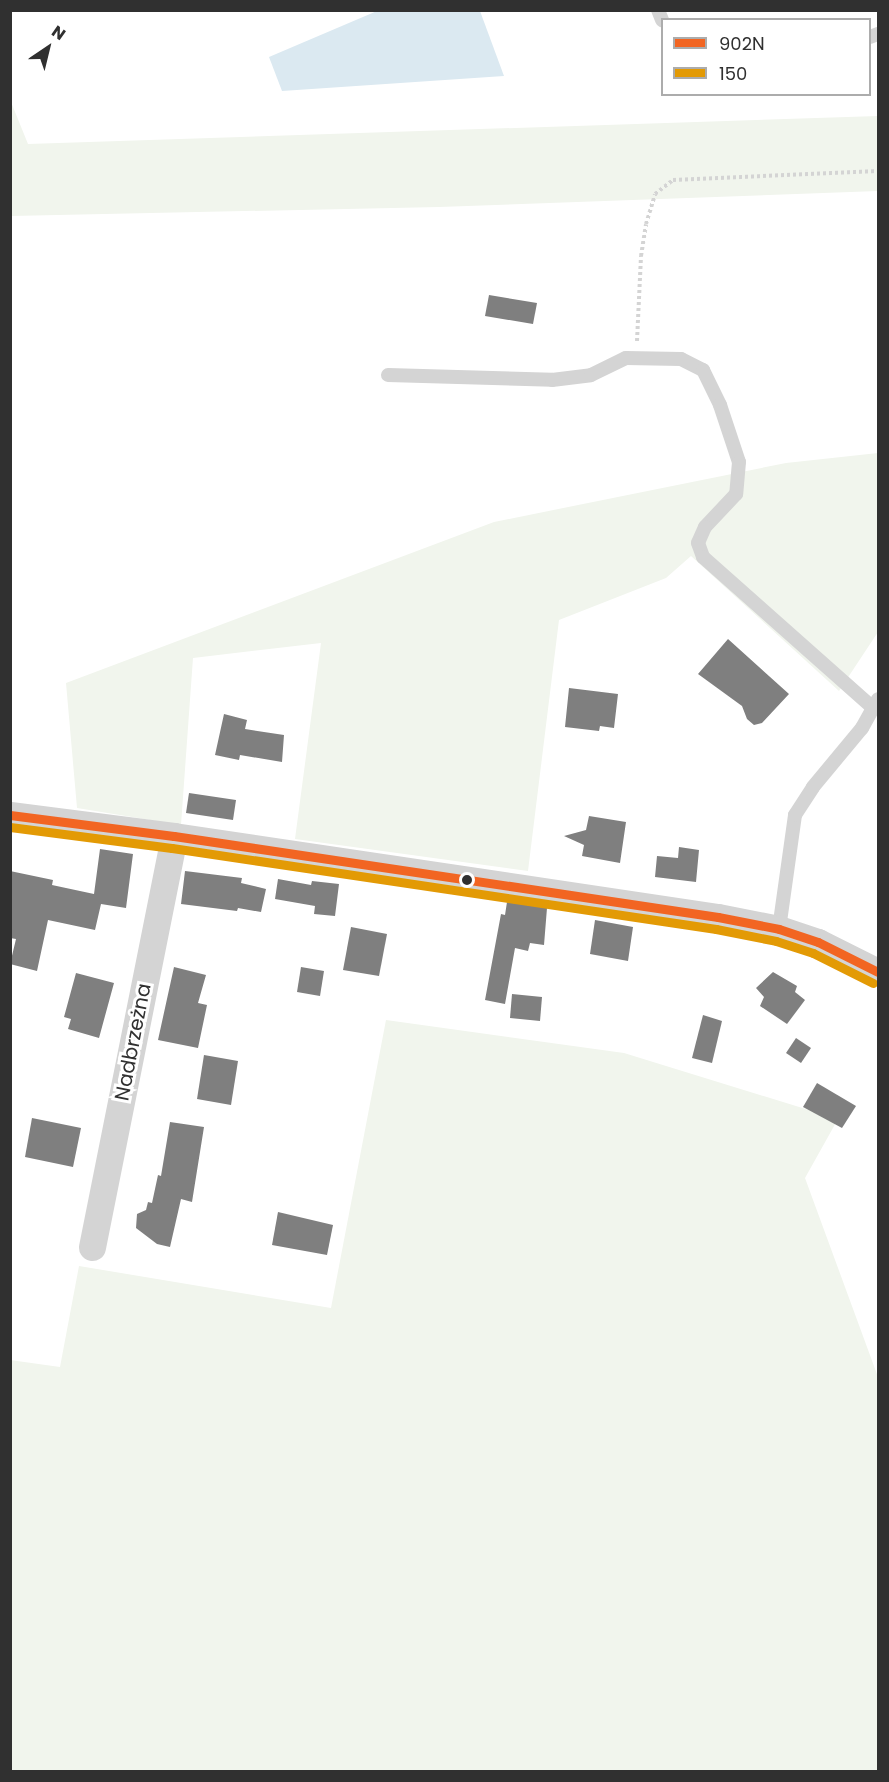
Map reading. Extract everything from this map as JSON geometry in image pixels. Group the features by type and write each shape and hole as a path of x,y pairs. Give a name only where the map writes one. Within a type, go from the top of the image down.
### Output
{"street":[{"path":"10,815 174,836 633,903 779,929 818,942 879,972"},
{"name":"Nadbrzeżna","path":"92,1247 174,836"}],"lane":[{"path":"388,375 552,380 591,375 626,358 681,359 703,370 720,405 738,462 736,494 705,527 698,543 703,557 876,703 862,728 813,787 795,815 779,929"}],"path":[{"path":"636,358 641,256 655,194 673,180 879,171"}],"shaded area":[{"path":"377,11 480,11 504,76 282,91 269,57"},
{"path":"11,102 28,144 878,116 878,191 439,207 11,216"},
{"path":"878,453 878,632 839,691 691,556 666,578 559,620 528,871 295,839 321,643 193,658 181,825 77,808 66,683 494,522 786,463"},
{"path":"386,1020 624,1053 838,1119 805,1178 878,1377 878,1771 11,1771 10,1360 60,1367 79,1266 331,1308"}],"building":[{"path":"489,295 537,303 533,324 485,316"},
{"path":"728,639 789,694 762,723 754,725 747,719 742,706 698,674"},
{"path":"569,688 618,694 614,728 600,726 599,731 565,727"},
{"path":"224,714 247,720 245,729 284,735 282,762 240,755 239,760 215,755"},
{"path":"189,793 236,800 233,820 186,813"},
{"path":"589,816 626,822 620,863 582,856 584,845 564,836 586,830"},
{"path":"679,847 699,850 696,882 655,877 657,856 678,858"},
{"path":"100,849 133,854 126,908 101,904 95,930 48,920 37,971 10,964 16,939 10,938 10,871 53,880 52,885 94,894"},
{"path":"185,871 242,878 241,883 266,889 261,912 181,904"},
{"path":"278,879 311,885 312,881 339,884 335,916 314,914 315,906 275,899"},
{"path":"507,902 547,908 544,945 530,943 528,951 515,948 505,1004 485,1000 501,914 505,915"},
{"path":"595,920 633,927 628,961 590,954"},
{"path":"351,927 387,934 379,976 343,970"},
{"path":"174,967 206,975 198,1003 207,1005 198,1048 158,1040"},
{"path":"301,967 324,971 320,996 297,992"},
{"path":"773,972 797,986 795,992 805,1000 787,1024 760,1006 764,997 756,988"},
{"path":"76,973 114,983 99,1038 68,1029 71,1019 64,1017"},
{"path":"512,994 542,997 540,1021 510,1018"},
{"path":"703,1015 722,1021 712,1063 692,1058"},
{"path":"796,1038 811,1048 801,1063 786,1053"},
{"path":"204,1055 238,1061 231,1105 197,1099"},
{"path":"817,1083 856,1106 842,1128 803,1107"},
{"path":"32,1118 81,1128 73,1167 25,1157"},
{"path":"170,1122 204,1127 192,1202 181,1199 170,1247 157,1244 136,1228 137,1214 146,1210 148,1202 152,1203 158,1175 161,1176"},
{"path":"278,1212 333,1225 327,1255 272,1245"}],"transit line":[{"name":"902N","path":"10,815 174,836 718,917 779,929 818,942 878,972"},
{"name":"150","path":"10,827 172,848 716,929 776,941 813,953 873,983"}]}
